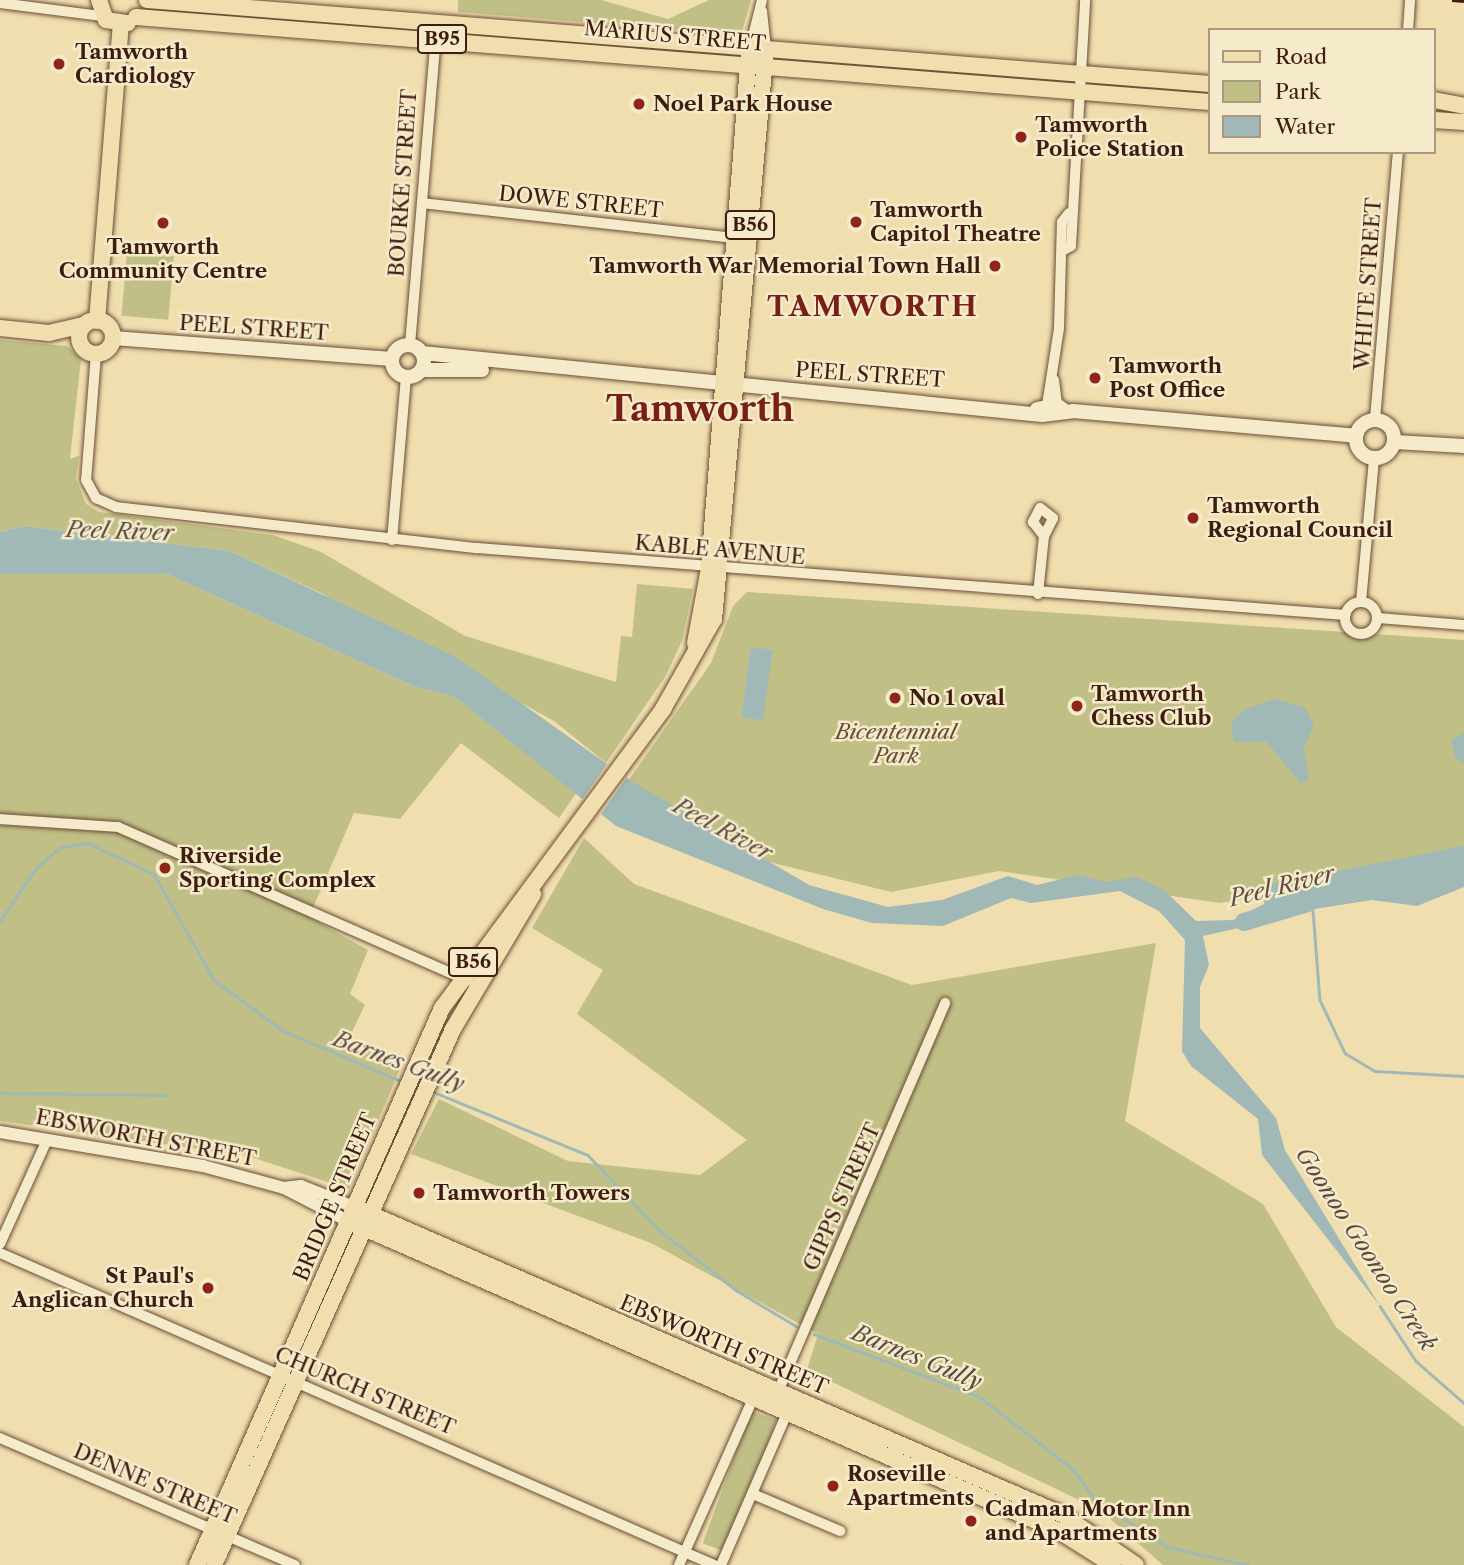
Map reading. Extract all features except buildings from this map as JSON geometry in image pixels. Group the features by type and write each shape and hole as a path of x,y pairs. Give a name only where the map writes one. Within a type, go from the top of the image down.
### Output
{"main road":[{"path":"121,25 136,17 140,0"},
{"name":"MARIUS STREET","path":"147,0 436,32"},
{"path":"100,8 121,25"},
{"name":"MARIUS STREET","path":"136,17 436,32 757,56 1080,72 1208,84"},
{"path":"81,346 91,323 121,25"},
{"name":"MARIUS STREET","path":"757,56 1079,92 1208,102"},
{"name":"B56","path":"729,386 736,238 757,56"},
{"name":"B56","path":"716,569 757,56"},
{"path":"1436,100 1464,106"},
{"path":"1436,120 1464,122"},
{"path":"0,328 49,333 96,354 113,338 91,323 49,333"},
{"name":"PEEL STREET","path":"113,338 392,359"},
{"path":"416,349 422,370 406,378 392,359 416,349"},
{"name":"PEEL STREET","path":"416,349 729,386 1051,408 1356,436"},
{"name":"PEEL STREET","path":"422,370 700,383"},
{"path":"1395,442 1392,428 1375,419 1356,436 1362,452 1374,458 1395,442 1464,446"},
{"name":"BRIDGE STREET","path":"359,1217 364,1183 414,1066 547,867 663,709 690,666 714,619 716,569"},
{"name":"BRIDGE STREET","path":"197,1565 220,1533 359,1217 381,1189 433,1072 469,981"},
{"name":"EBSWORTH STREET","path":"359,1217 757,1390 1059,1531 1113,1565"},
{"name":"EBSWORTH STREET","path":"782,1402 1085,1526 1136,1565"},
{"name":"BRIDGE STREET","path":"214,1565 220,1533"}],"street":[{"path":"1051,408 1064,250 1071,246 1069,214 1085,0"},
{"path":"1408,28 1410,0"},
{"path":"757,56 761,2"},
{"path":"0,3 100,8"},
{"name":"BOURKE STREET","path":"416,349 422,203 436,32"},
{"name":"WHITE STREET","path":"1375,419 1398,154"},
{"name":"DOWE STREET","path":"422,203 736,238"},
{"name":"KABLE AVENUE","path":"96,354 86,480 96,498 116,507 392,540 716,569 1345,615"},
{"path":"392,540 406,378"},
{"path":"1374,458 1361,602 1345,615 1349,629 1359,634 1370,632 1377,618"},
{"path":"1038,594 1044,536"},
{"path":"1361,602 1377,618 1464,625"},
{"path":"0,819 118,827 469,981"},
{"name":"GIPPS STREET","path":"721,1565 753,1494 782,1402 945,1003"},
{"name":"EBSWORTH STREET","path":"0,1132 203,1166 284,1188 301,1186 359,1217"},
{"path":"0,1244 47,1140"},
{"name":"CHURCH STREET","path":"0,1253 714,1565"},
{"path":"679,1565 757,1390"},
{"name":"DENNE STREET","path":"0,1438 295,1565"},
{"path":"753,1494 840,1531"}],"green space":[{"path":"458,0 601,0 668,19 709,0 751,0 741,35 458,12"},
{"path":"127,252 174,256 168,320 121,316"},
{"path":"0,340 67,346 81,359 70,459 79,456 76,479 86,504 99,512 273,535 321,552 465,636 616,682 621,636 632,637 637,584 693,589 682,641 665,677 606,763 554,721 321,593 230,551 24,526 0,532"},
{"name":"Riverside Sporting Complex","path":"0,574 167,574 413,686 455,697 577,792 559,818 461,743 400,819 354,813 309,917 368,950 350,994 365,1005 349,1038 401,1067 349,1189 248,1156 0,1121"},
{"name":"Bicentennial Park","path":"747,592 1464,640 1464,858 1220,903 999,871 891,892 733,853 623,788 711,663 733,606"},
{"path":"584,838 634,884 912,985 1156,943 1125,1121 1263,1204 1336,1327 1464,1427 1464,1565 1163,1565 1100,1510 807,1370 818,1334 651,1243 411,1154 439,1099 568,1161 700,1175 747,1140 577,1014 603,970 532,928"},
{"path":"751,1411 776,1420 728,1553 703,1543"}],"water":[{"path":"24,526 230,551 456,657 631,781 809,885 888,907 942,900 1008,876 1037,885 1078,875 1106,882 1137,877 1163,889 1196,921 1233,920 1264,904 1266,885 1464,846 1464,887 1417,906 1372,900 1302,911 1271,906 1243,927 1203,936 1209,965 1200,987 1200,1028 1276,1118 1285,1150 1380,1306 1262,1155 1258,1119 1191,1066 1182,1051 1185,940 1159,911 1120,891 1031,903 1011,898 943,926 872,923 823,909 616,826 455,697 413,686 167,574 0,574 0,532"},
{"path":"751,647 773,650 763,720 741,717"},
{"path":"1274,699 1304,707 1314,724 1304,748 1309,779 1301,784 1267,742 1234,742 1231,723 1245,709"},
{"path":"1464,733 1464,763 1455,758 1451,740"}],"pier":[{"path":"609,761 629,775 601,815 581,801"}],"waterway":[{"name":"Barnes Gully","path":"0,921 36,868 61,847 88,843 154,874 214,980 285,1032 401,1081"},
{"name":"Peel River","path":"1244,922 1308,903"},
{"path":"1313,910 1320,1000 1345,1053 1375,1071 1464,1076"},
{"name":"Barnes Gully","path":"431,1091 588,1155 658,1229 736,1290 796,1326"},
{"path":"0,1093 167,1095"},
{"name":"Goonoo Goonoo Creek","path":"1380,1306 1416,1361 1464,1403"},
{"name":"Barnes Gully","path":"814,1334 980,1397 1074,1470 1095,1500 1168,1547 1248,1565"}],"railway":[{"path":"1452,0 1464,1"}],"place":[{"name":"Tamworth Cardiology","path":"59,64"},
{"name":"Noel Park House","path":"639,104"},
{"name":"Tamworth Police Station","path":"1021,137"},
{"name":"Tamworth Capitol Theatre","path":"856,222"},
{"name":"Tamworth Community Centre","path":"163,223"},
{"name":"Tamworth War Memorial Town Hall","path":"995,266"},
{"name":"Tamworth Post Office","path":"1095,378"},
{"name":"Tamworth Regional Council","path":"1193,518"},
{"name":"No 1 oval","path":"895,698"},
{"name":"Tamworth Chess Club","path":"1077,706"},
{"name":"Riverside Sporting Complex","path":"165,868"},
{"name":"Tamworth Towers","path":"419,1193"},
{"name":"St Paul's Anglican Church","path":"208,1288"},
{"name":"Roseville Apartments","path":"833,1486"},
{"name":"Cadman Motor Inn and Apartments","path":"971,1521"}],"district":[{"name":"TAMWORTH","path":"873,306"},
{"name":"Tamworth","path":"700,409"}]}
